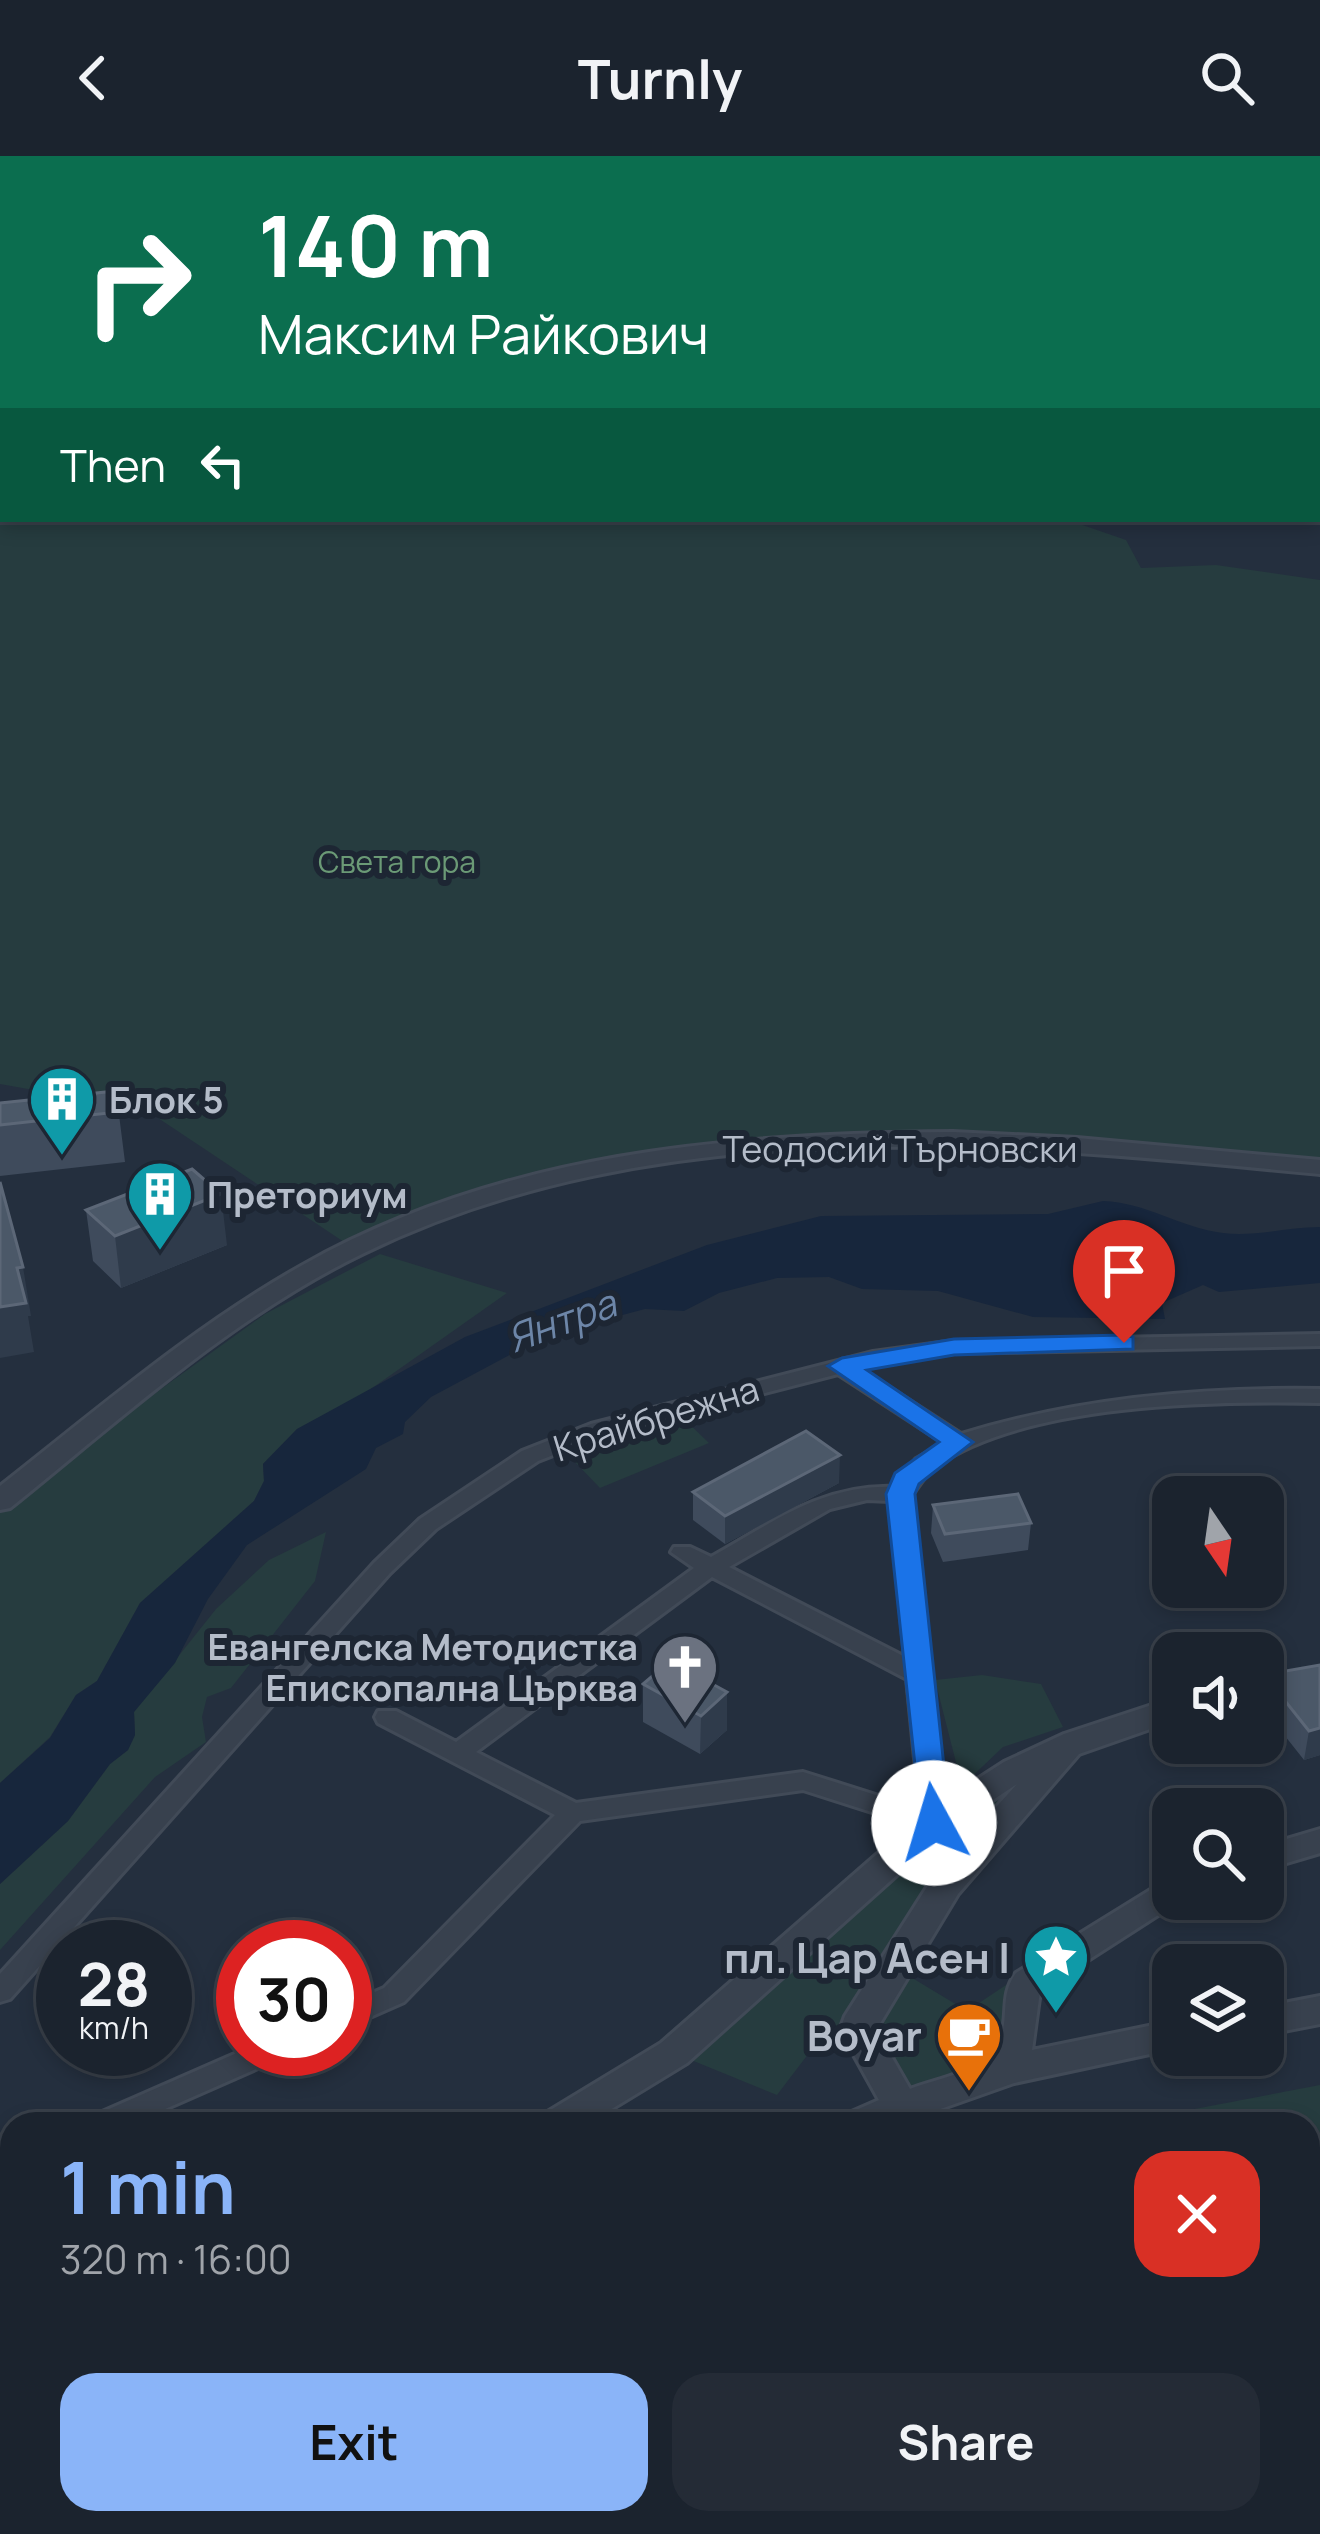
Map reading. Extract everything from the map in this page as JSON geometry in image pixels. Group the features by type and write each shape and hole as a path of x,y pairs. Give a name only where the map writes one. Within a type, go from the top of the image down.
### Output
{"street":[{"name":"Теодосий Търновски","path":"0,1501 248,1313 353,1248 498,1188 724,1146 861,1141 1131,1148 1320,1167"},
{"name":"Крайбрежна","path":"0,1992 428,1523 530,1456 598,1429 842,1366 954,1347 1320,1340"},
{"path":"842,1366 958,1442"},
{"path":"934,1823 901,1494 905,1479 958,1442 1066,1412 1264,1393 1320,1396"},
{"path":"459,1752 710,1567 823,1503 867,1493 901,1494"},
{"path":"682,1552 918,1675"},
{"path":"577,2112 674,2053 934,1823 1016,1770 1075,1742 1152,1716"},
{"path":"387,1717 573,1813 803,1781 934,1823"},
{"path":"901,2106 858,2030 863,2016 946,1885 1075,1742"},
{"path":"372,2005 394,1996 573,1813"},
{"path":"1284,1852 1320,1841"},
{"path":"1072,2050 1047,2041 1023,2018 1019,2006 1028,1982 1152,1902"},
{"path":"1284,2017 1320,2010"},
{"path":"995,2071 1018,2043 1023,2018"},
{"path":"887,2112 995,2071 1072,2050 1152,2038"},
{"path":"130,2112 216,2074"}],"green space":[{"name":"Света гора","path":"0,522 1074,522 1126,540 1141,568 1216,565 1320,580 1320,1167 1131,1147 724,1146 498,1188 353,1248 146,1110 0,1084"},
{"path":"380,1254 507,1293 361,1396 297,1429 263,1464 264,1481 254,1501 140,1603 97,1681 76,1695 50,1737 0,1783 0,1505 265,1314"},
{"path":"682,1417 709,1443 600,1488 574,1461"},
{"path":"326,1532 315,1581 231,1688 207,1697 202,1717 206,1742 155,1777 0,1950 0,1884 68,1821 110,1764 128,1750 135,1735 134,1712 216,1609 269,1560"},
{"path":"982,1675 1041,1684 1063,1727 1003,1747 962,1786 935,1680"},
{"path":"1075,1742 983,1839 904,1973 967,2011 1021,1975 1018,2043 901,2106 858,2030 812,2049 777,2095 674,2053 910,1843"},
{"path":"1320,2085 1320,2112 1179,2112"}],"water":[{"name":"Янтра","path":"1103,1201 1223,1233 1320,1227 1320,1283 1219,1292 1203,1285 1162,1303 1165,1319 1033,1317 938,1291 862,1289 829,1277 777,1278 719,1293 684,1311 645,1309 547,1335 431,1397 405,1422 403,1434 376,1448 366,1469 247,1545 208,1599 175,1663 134,1712 135,1735 128,1750 110,1764 68,1821 0,1884 0,1783 50,1738 76,1695 97,1681 140,1603 254,1501 264,1481 263,1464 297,1429 465,1337 707,1245 821,1216 1048,1214"}],"building":[{"path":"116,1091 118,1112 0,1125 0,1103"},
{"path":"192,1169 221,1194 115,1236 86,1210"},
{"path":"0,1182 23,1267 17,1268 26,1303 0,1307"},
{"path":"806,1431 840,1455 725,1516 693,1492"},
{"path":"1018,1494 1031,1523 945,1534 933,1505"},
{"path":"670,1661 727,1692 701,1716 643,1684"},
{"path":"1320,1665 1320,1728 1309,1731 1284,1699 1284,1671"}],"place":[{"name":"Блок 5","path":"62,1158"},
{"name":"Преториум","path":"160,1253"},
{"name":"Евангелска Методистка Епископална Църква","path":"685,1726"},
{"name":"пл. Цар Асен I","path":"1056,2016"},
{"name":"Boyar","path":"969,2094"}],"route":[{"path":"934,1823 908,1526 901,1494 905,1479 958,1442 842,1366 954,1347 1124,1343"}]}
